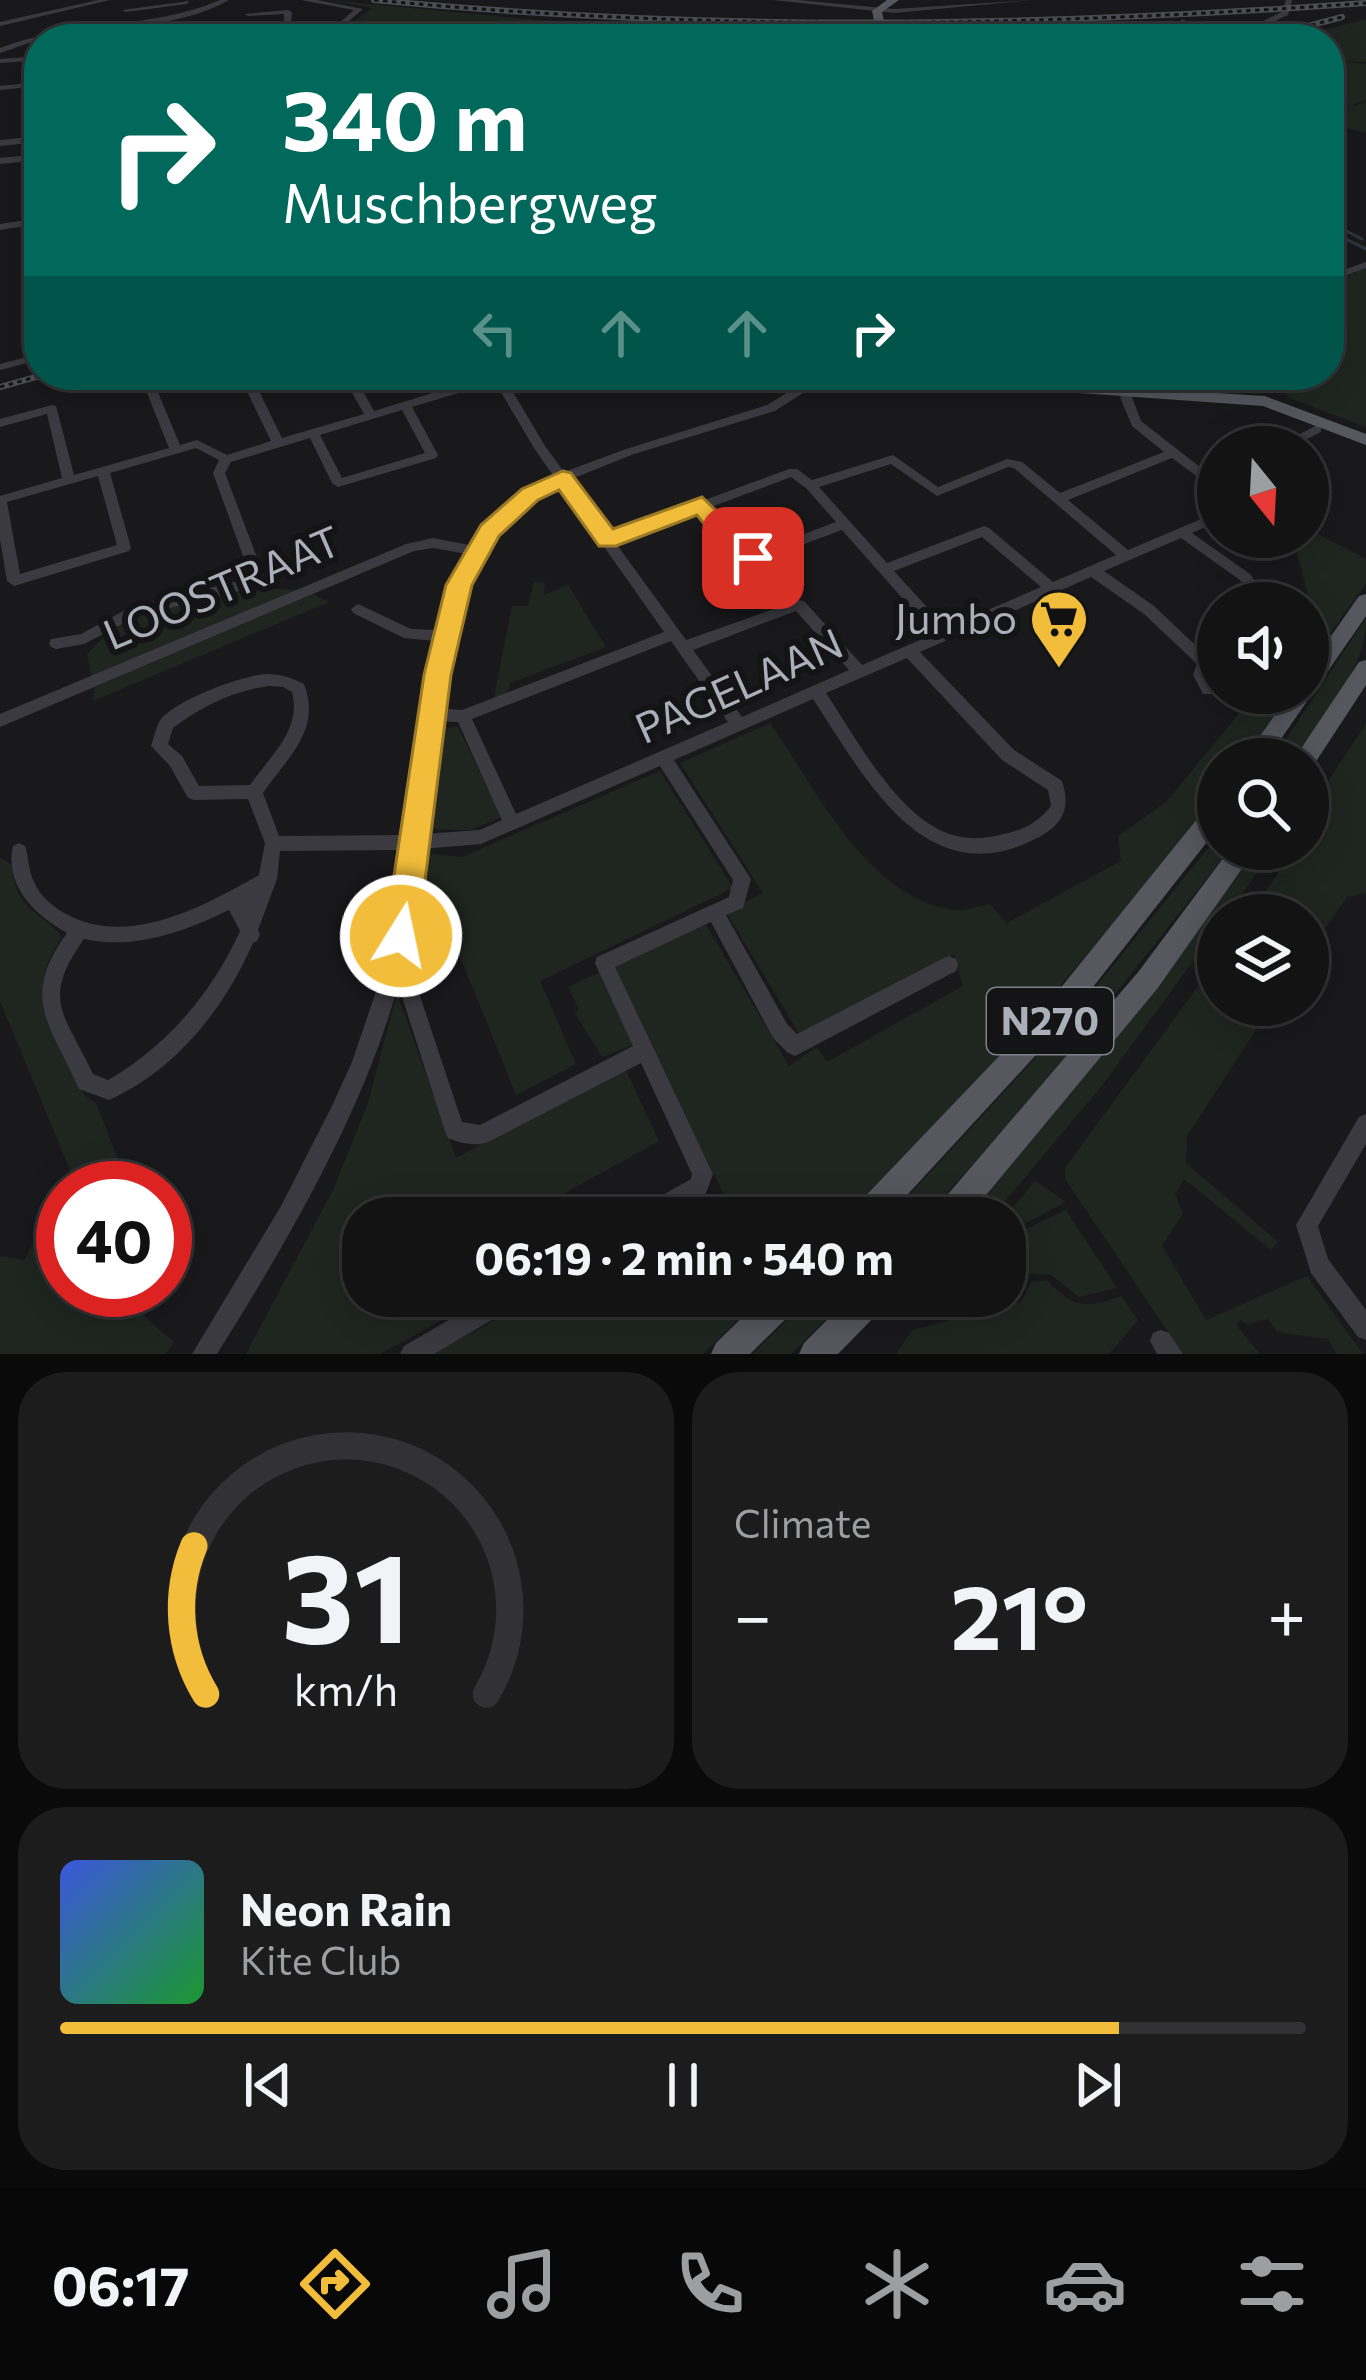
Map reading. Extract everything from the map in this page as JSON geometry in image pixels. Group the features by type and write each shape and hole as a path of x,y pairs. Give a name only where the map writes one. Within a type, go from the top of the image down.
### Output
{"main road":[{"path":"1139,390 1265,401 1362,439"},
{"path":"1329,655 1366,601"},
{"path":"1319,738 1366,668"},
{"name":"N270","path":"886,1197 1038,1035 1197,839"},
{"name":"N270","path":"966,1197 1148,980 1229,870"},
{"path":"727,1354 765,1317"},
{"path":"815,1354 852,1317"}],"street":[{"path":"54,0 63,10"},
{"path":"0,25 107,0"},
{"path":"118,24 199,16 226,0"},
{"path":"288,0 356,10"},
{"path":"304,0 356,10"},
{"path":"776,0 845,9 1031,0"},
{"path":"836,0 845,9"},
{"path":"127,10 187,2"},
{"path":"1251,24 1289,3"},
{"path":"160,20 163,4"},
{"path":"344,24 356,10"},
{"path":"248,14 288,12 288,24"},
{"path":"199,16 210,24"},
{"path":"1182,21 1189,24"},
{"path":"152,390 175,449"},
{"path":"252,390 278,443"},
{"path":"356,390 370,415"},
{"path":"56,643 84,639 136,611 259,581 219,473 226,459 450,390"},
{"path":"506,390 739,725"},
{"path":"205,1354 305,1184 394,966 416,842 429,714 459,585 475,551 518,504 563,478 768,410 797,390"},
{"path":"1128,390 1136,423 1197,470"},
{"path":"313,433 338,483 431,455 404,404"},
{"path":"0,423 52,410 69,480"},
{"path":"103,470 124,548 7,584 0,500 175,449 201,444 226,459"},
{"path":"1058,499 1172,453"},
{"path":"810,485 893,459 938,492 1007,463 1018,465 1126,556"},
{"path":"608,540 793,472 810,485 944,636"},
{"path":"702,505 742,554 753,558 844,524"},
{"name":"PAGELAAN","path":"273,843 467,840 1197,525"},
{"path":"884,569 984,532 1052,589"},
{"path":"1182,532 1248,582"},
{"name":"LOOSTRAAT","path":"0,721 411,547 433,543 475,551"},
{"path":"1093,571 1149,610 1197,655"},
{"path":"429,714 463,716 679,640 799,605 860,672"},
{"name":"LOOSTRAAT","path":"358,609 409,634 446,636"},
{"path":"816,691 908,820 930,837 965,850 985,848 1047,824 1060,806 1055,786 1008,755 910,651"},
{"path":"280,677 299,688 303,713 286,752 254,792 194,794 159,740 170,721 209,696 280,677"},
{"path":"463,716 512,823"},
{"path":"664,758 742,879 737,902 604,963 703,1174 699,1186 680,1197"},
{"path":"79,931 53,966 47,994 86,1082 99,1091 120,1085 174,1039 229,975 251,935 273,843 254,792"},
{"path":"19,851 28,892 79,931 159,928 233,899 268,879"},
{"path":"233,899 251,935"},
{"path":"715,910 781,1031 795,1046 949,965"},
{"path":"412,1000 455,1131 481,1136 645,1050"},
{"path":"1366,1124 1307,1226 1319,1265 1366,1329"},
{"path":"412,1354 475,1317"}],"shaded area":[{"path":"326,0 626,24 351,24 373,8"},
{"path":"1366,19 1366,62 1344,61 1344,25"},
{"path":"1344,62 1366,64 1366,100 1345,108 1366,102 1366,133 1344,127"},
{"path":"1366,268 1366,427 1289,398 1283,390 1344,390 1344,278"},
{"path":"1329,540 1366,559 1366,583 1329,635 1329,582 1304,582 1298,558 1329,558"},
{"path":"534,582 545,583 544,595 568,585 606,647 510,683 507,698 493,703 512,606 528,606"},
{"path":"272,589 303,590 92,677 87,655 124,624 173,605"},
{"path":"313,594 329,602 93,701 95,687"},
{"path":"1366,618 1359,657 1329,708 1329,674"},
{"path":"1239,714 1274,714 1258,738 1219,738"},
{"path":"1303,714 1325,714 1308,738 1287,738"},
{"path":"770,723 846,836 894,884 922,901 953,910 989,904 1007,923 1121,861 1118,836 1166,802 1197,764 1197,818 991,1064 864,1197 719,1197 724,1194 645,1040 602,1057 575,1013 579,1009 568,987 705,923 789,1066 817,1047 827,1062 963,986 954,955 800,1035 726,912 763,893 680,763"},
{"path":"1366,724 1366,893 1347,897 1329,923 1329,894 1264,894 1280,870 1329,870 1329,780"},
{"path":"458,727 502,817 469,830 427,829 439,728"},
{"path":"660,771 733,888 540,981 576,1064 516,1095 453,939 410,959 429,854 462,857"},
{"path":"0,858 11,864 23,901 62,937 43,980 46,1017 85,1096 96,1103 119,1161 66,1161 0,1001"},
{"path":"1197,862 1197,870 1213,870 1044,1084 944,1197 907,1197 1061,1030"},
{"path":"1242,870 1259,870 1242,894 1224,894"},
{"path":"1197,931 1197,956 1101,1087 1009,1197 978,1197 1149,995"},
{"path":"1197,988 1197,1026 1258,1026 1187,1136 1186,1163 1278,1242 1271,1250 1184,1179 1175,1194 1183,1214 1162,1246 1206,1320 1307,1276 1363,1354 1337,1354 1328,1339 1277,1332 1268,1319 1246,1324 1240,1319 1237,1326 1260,1354 1183,1354 1065,1179 1065,1168"},
{"path":"397,993 456,1158 624,1066 659,1141 558,1197 342,1197 342,1317 447,1317 380,1354 246,1354 333,1190 368,1103"},
{"path":"1035,1181 1066,1202 1026,1223 1026,1197 1022,1197"},
{"path":"1066,1210 1117,1288 1079,1297 1051,1275 1026,1273 1026,1229"},
{"path":"36,1238 36,1317 145,1317 174,1342 166,1354 0,1354 0,1256 24,1260"},
{"path":"1047,1280 1081,1303 1121,1296 1138,1320 1109,1354 896,1354 912,1330 963,1317 1026,1317 1031,1282"},
{"path":"502,1317 741,1317 703,1354 432,1354"},
{"path":"790,1317 828,1317 791,1354 752,1354"}],"waterway":[{"path":"1344,230 1362,239"},
{"path":"1344,238 1366,249"}],"railway":[{"path":"374,0 622,17 870,22 1118,17 1366,3"},
{"path":"1316,24 1342,17"},
{"path":"0,387 24,380"}],"place":[{"name":"Jumbo","path":"1059,670"}],"route":[{"path":"401,936 409,905 422,762 437,675 459,585 475,551 502,517 530,494 563,478 608,540 702,505 742,554 753,558"}]}
